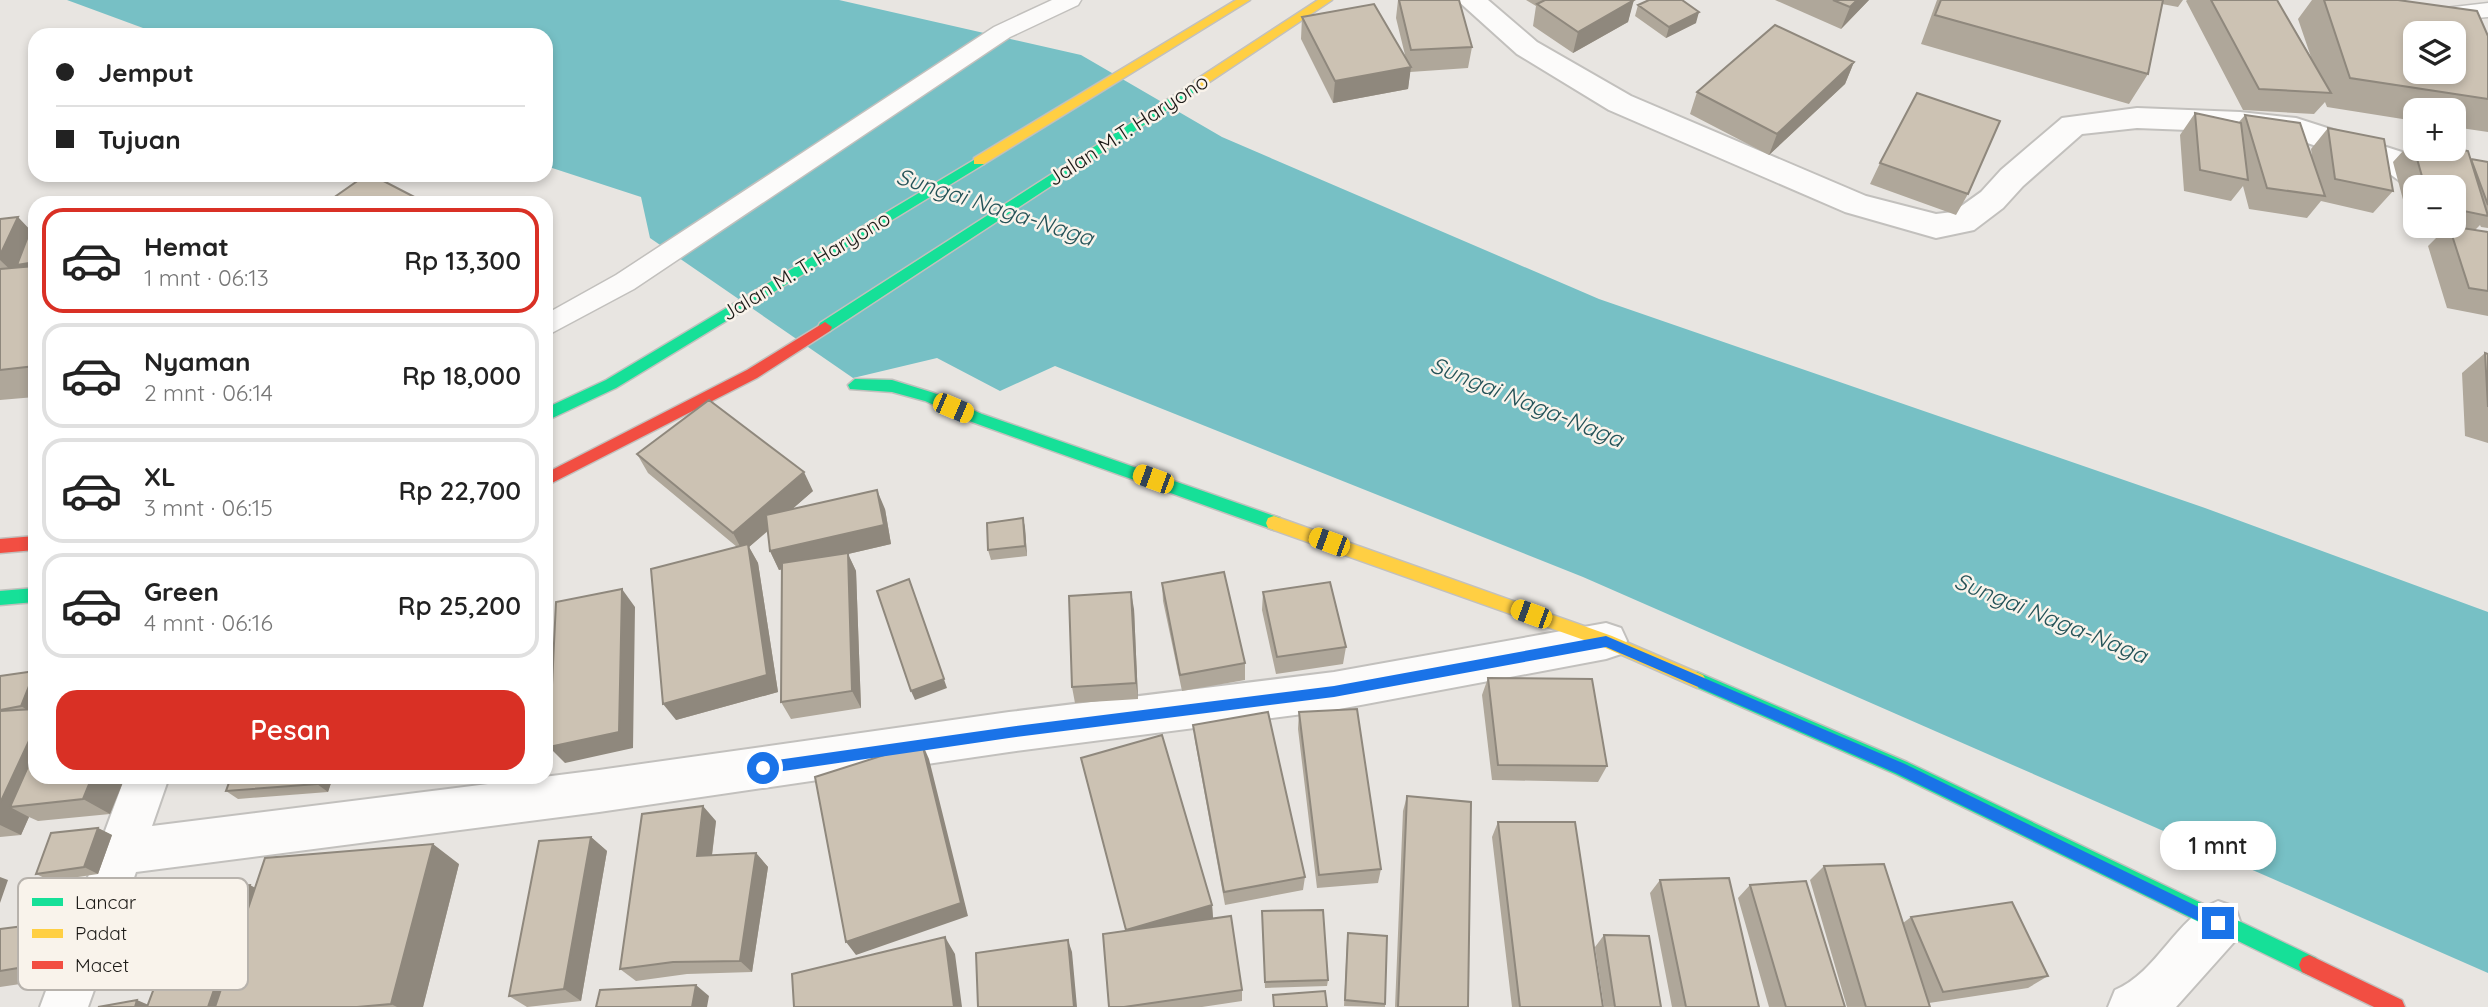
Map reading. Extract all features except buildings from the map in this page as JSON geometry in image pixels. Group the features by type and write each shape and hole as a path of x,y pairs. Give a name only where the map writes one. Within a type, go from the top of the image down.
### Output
{"main road":[{"name":"Jalan M. T. Haryono","path":"553,412 611,384 691,337 1244,0"},
{"name":"Jalan M.T. Haryono","path":"553,476 752,374 1326,0"},
{"path":"855,385 892,386 929,397 977,418 1606,641 1901,768 2395,1007"},
{"path":"0,546 28,544"},
{"path":"0,598 28,596"}],"street":[{"path":"1471,0 1527,48 1620,103 1856,204 1936,226 1962,222 2073,125 2137,118 2240,122 2296,128 2394,161 2413,175"},
{"path":"122,852 598,791 1009,732 1334,691 1606,641"},
{"path":"112,878 145,784"},
{"path":"2141,1006 2218,923"},
{"path":"64,1007 70,990"}],"lane":[{"path":"553,322 625,282 1002,32 1070,0"},
{"path":"2450,19 2488,10"}],"water":[{"name":"Sungai Naga-Naga","path":"67,0 839,0 1081,55 1222,137 1599,299 2205,508 2488,612 2488,973 1583,577 1055,366 1000,391 937,358 853,378 650,238 641,197 553,168 553,28 143,28"}],"traffic: fast":[{"path":"825,327 1198,84"},
{"path":"553,412 611,384 979,161"},
{"path":"855,385 892,386 929,397 977,418 1274,523"},
{"path":"0,598 28,596"},
{"path":"1697,680 1901,768 2309,965"}],"traffic: slow":[{"path":"979,161 1244,0"},
{"path":"1198,84 1326,0"},
{"path":"1274,523 1606,641 1697,680"}],"traffic: jam":[{"path":"553,476 752,374 825,327"},
{"path":"0,546 28,544"},
{"path":"2309,965 2395,1007"}],"route":[{"path":"763,768 1009,732 1334,691 1606,641 1901,768 2218,923"}]}
